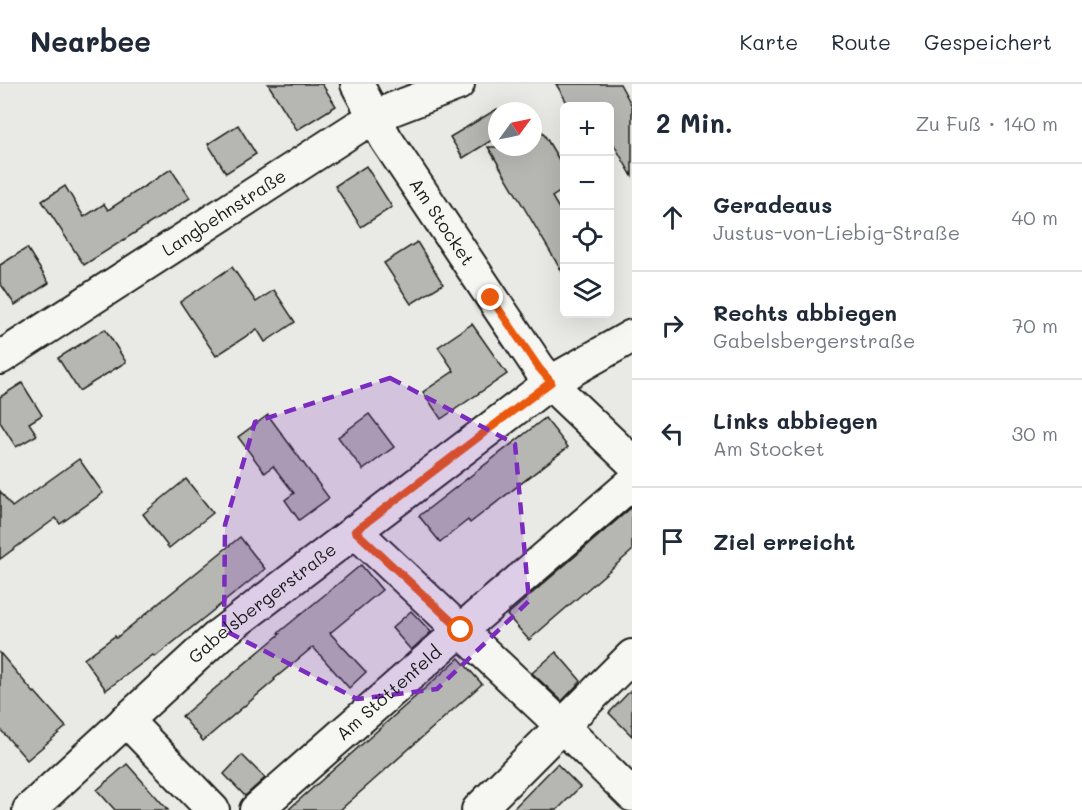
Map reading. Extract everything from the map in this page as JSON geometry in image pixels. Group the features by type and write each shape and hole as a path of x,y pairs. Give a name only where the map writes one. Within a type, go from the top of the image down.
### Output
{"street":[{"name":"Am Stocket","path":"357,84 386,139 539,368 563,396 632,462"},
{"name":"Langbehnstraße","path":"0,358 346,134 393,109 458,84"},
{"name":"Gabelsbergerstraße","path":"29,810 219,635 551,382 632,336"},
{"name":"Am Stöttenfeld","path":"256,810 632,483"},
{"path":"355,531 632,795"},
{"path":"478,810 632,656"},
{"path":"126,720 213,810"}],"highlighted area":[{"path":"390,378 515,444 529,601 437,689 357,699 224,630 225,525 255,422"}],"building":[{"path":"268,84 322,84 336,106 297,130"},
{"path":"556,84 620,84 632,106 632,176 614,145 614,102 567,102"},
{"path":"488,114 488,143 463,158 450,137"},
{"path":"238,125 256,154 226,173 208,144"},
{"path":"542,131 560,161 560,192 552,197 560,210 560,268 493,156 542,156"},
{"path":"366,166 392,207 361,227 335,186"},
{"path":"171,169 190,198 84,265 42,201 65,186 84,217 104,204 108,210"},
{"path":"417,242 443,284 411,304 384,263"},
{"path":"27,248 49,283 15,305 0,283 0,265"},
{"path":"232,267 256,302 274,290 295,322 265,342 257,329 216,356 180,302"},
{"path":"472,324 507,374 441,419 423,392 454,371 438,347"},
{"path":"105,329 126,362 79,391 58,358"},
{"path":"22,383 42,415 29,423 37,435 16,447 0,422 0,397"},
{"path":"369,414 394,447 363,470 338,437"},
{"path":"268,415 329,498 299,520 285,500 294,493 273,466 265,473 238,437"},
{"path":"545,418 568,447 470,523 468,520 440,542 419,516"},
{"path":"79,459 103,493 60,524 56,518 0,559 0,491 12,507"},
{"path":"186,479 213,513 169,548 143,514"},
{"path":"632,507 632,551 529,640 507,615"},
{"path":"240,537 265,569 155,657 153,655 106,690 84,659 115,636 116,638"},
{"path":"361,565 382,590 330,633 366,672 349,688 313,647 203,741 182,716"},
{"path":"411,611 431,632 411,650 392,628"},
{"path":"556,652 581,681 562,701 532,673"},
{"path":"0,653 66,727 27,760 0,729"},
{"path":"459,658 482,684 340,810 288,810"},
{"path":"632,689 632,736 609,713"},
{"path":"242,755 265,778 245,796 224,774"},
{"path":"127,764 168,810 115,810 97,790"},
{"path":"557,764 580,787 557,810 512,810"}],"route":[{"path":"461,630 355,531 551,382 491,298"}]}
